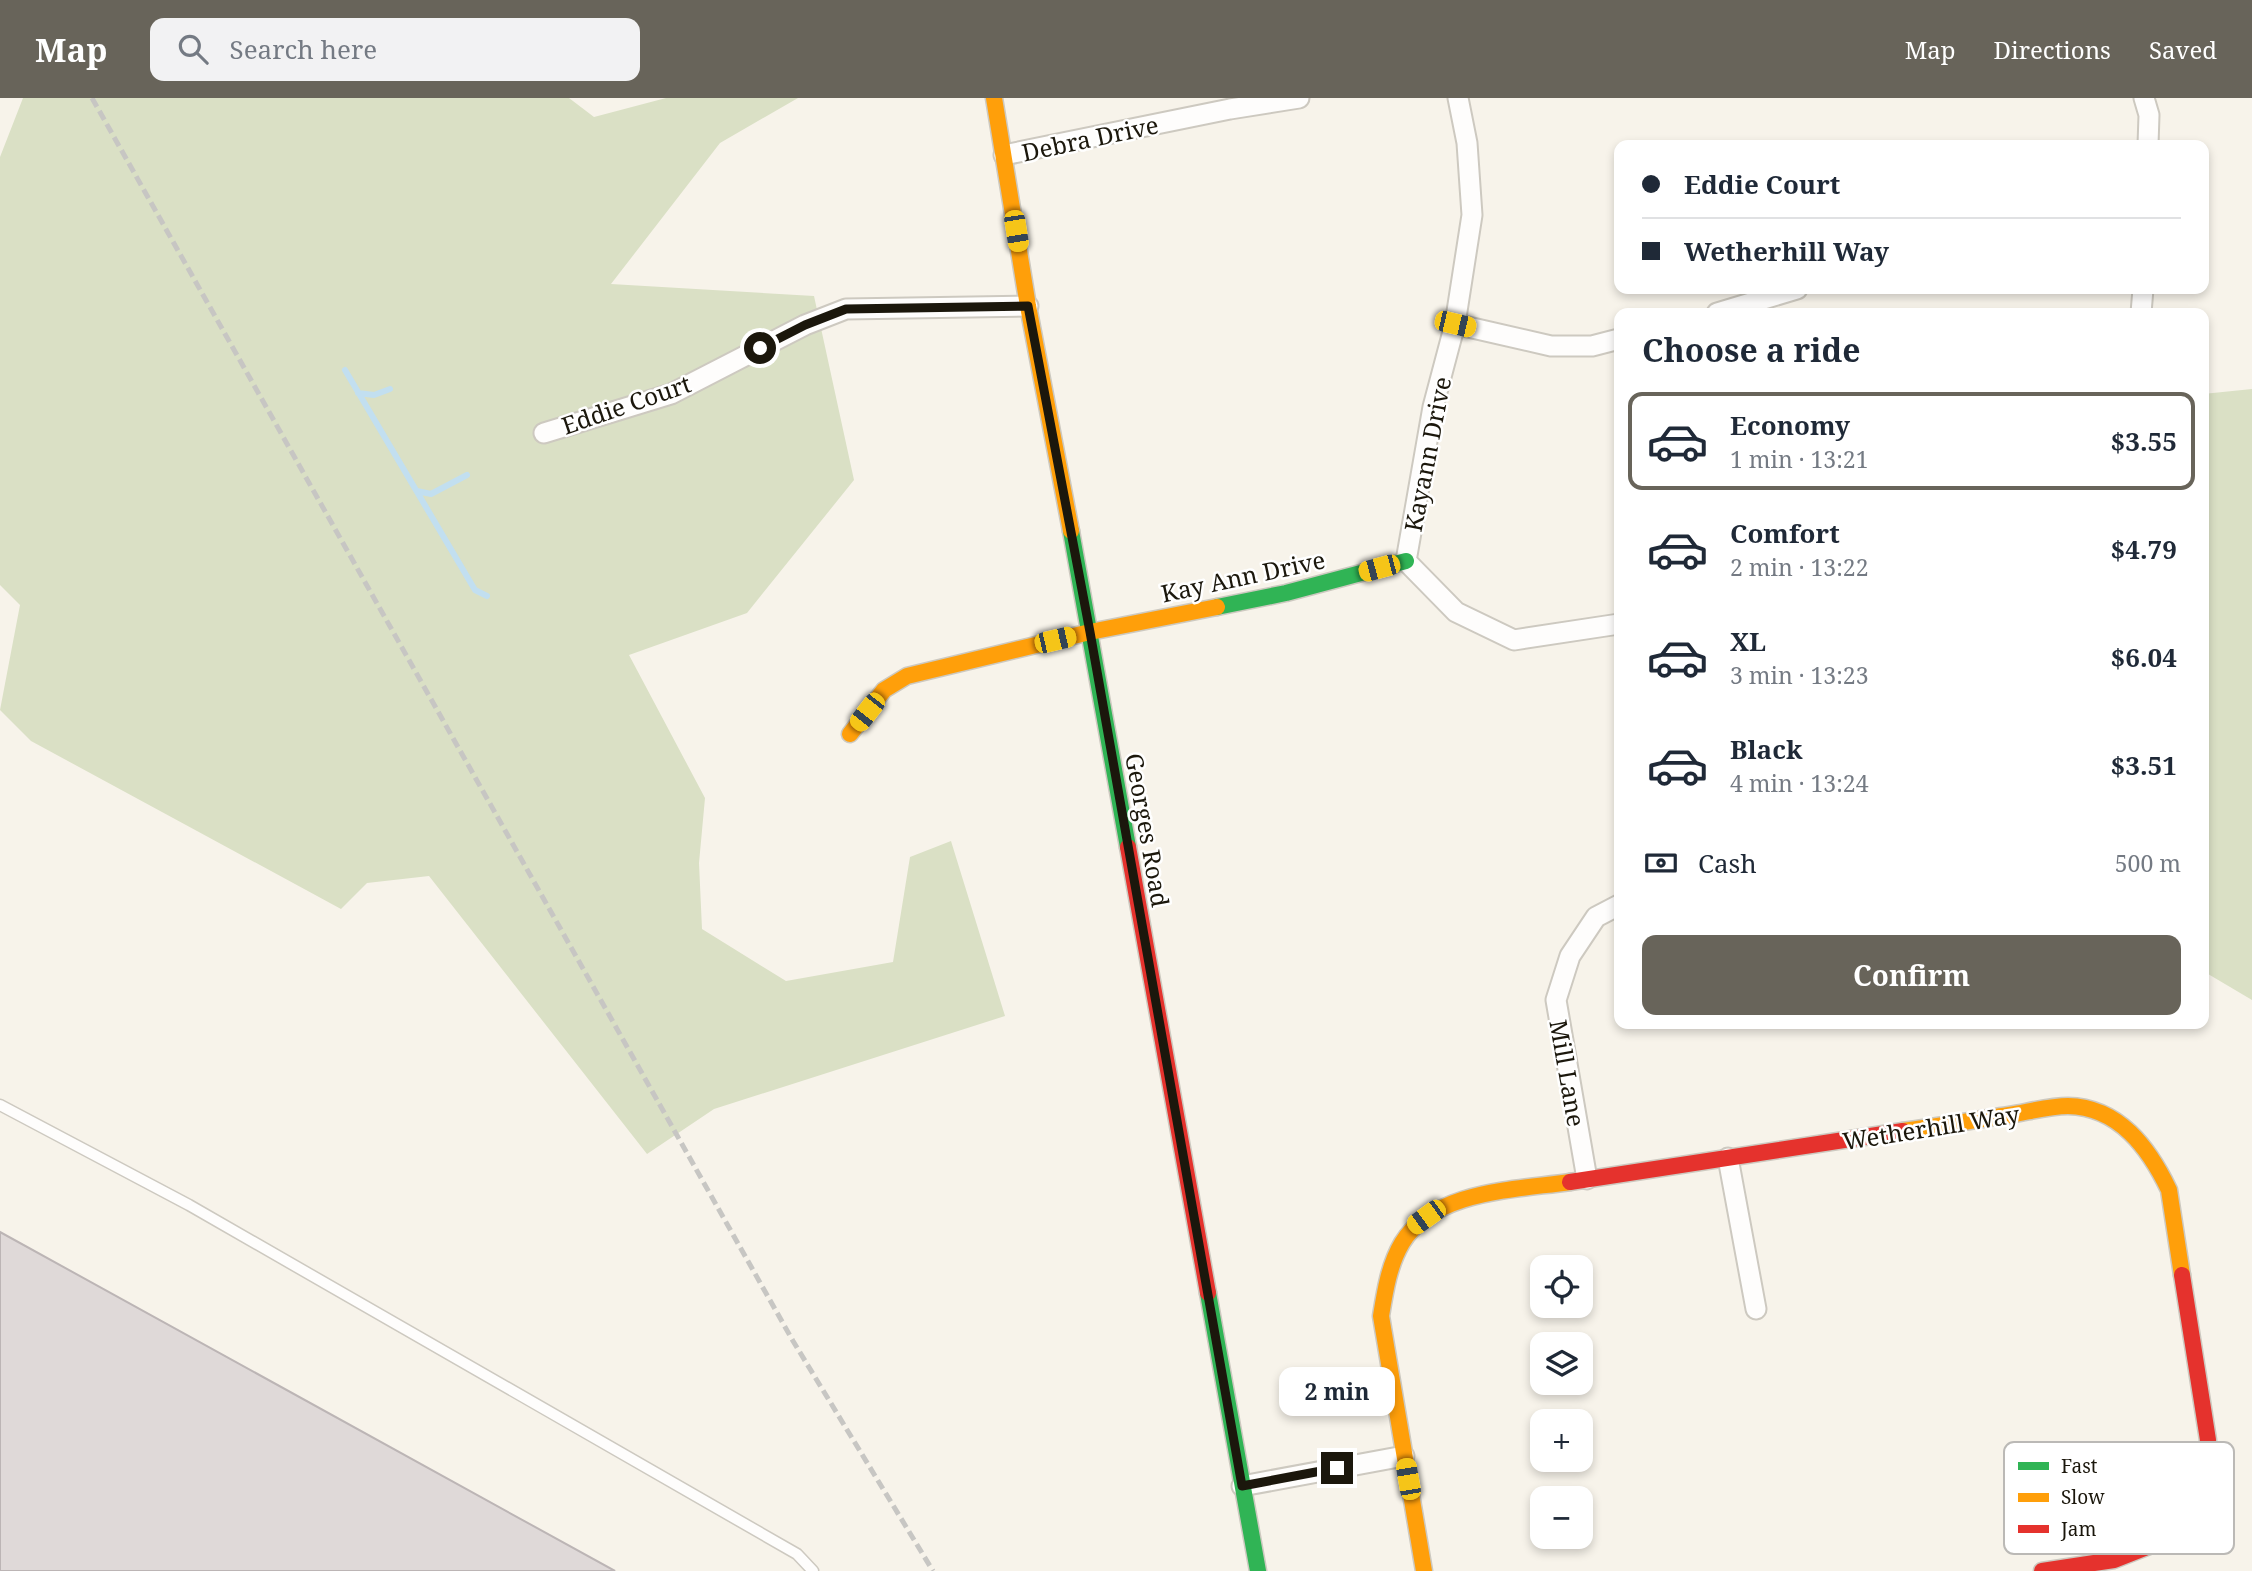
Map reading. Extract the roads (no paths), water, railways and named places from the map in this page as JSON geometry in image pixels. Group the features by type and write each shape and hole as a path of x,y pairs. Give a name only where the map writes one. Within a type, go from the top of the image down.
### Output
{"street":[{"name":"Georges Road","path":"994,98 1028,306 1090,632 1258,1571"},
{"name":"Debra Drive","path":"1004,155 1230,109 1299,98"},
{"name":"Kayann Drive","path":"1406,561 1433,407 1455,324 1472,215 1467,143 1458,98"},
{"path":"2144,98 2149,116 2148,140"},
{"path":"1734,308 1780,294"},
{"name":"Eddie Court","path":"544,433 671,394 805,325 846,309 1028,306"},
{"path":"1455,324 1551,346 1592,346 1614,340"},
{"path":"1406,561 1456,612 1514,640 1614,625"},
{"name":"Kay Ann Drive","path":"850,734 884,690 907,676 1090,632 1286,593 1406,561"},
{"name":"Mill Lane","path":"1587,1180 1556,1000 1570,956 1596,917 1614,908"},
{"name":"Wetherhill Way","path":"1424,1571 1381,1316 1386,1276 1398,1246 1414,1226 1437,1209 1477,1196 2067,1106 2098,1111 2125,1127 2157,1162 2169,1190 2208,1442"},
{"path":"1728,1158 1756,1310"},
{"path":"1242,1486 1405,1456"},
{"name":"Wetherhill Way","path":"2042,1571 2115,1561 2135,1554"}],"lane":[{"path":"0,1105 189,1205 797,1554 813,1571"}],"waterway":[{"path":"345,370 475,590 487,596"},
{"path":"358,393 374,395 390,389"},
{"path":"417,491 431,494 467,475"}],"railway":[{"path":"92,98 793,1341 933,1571"}]}
